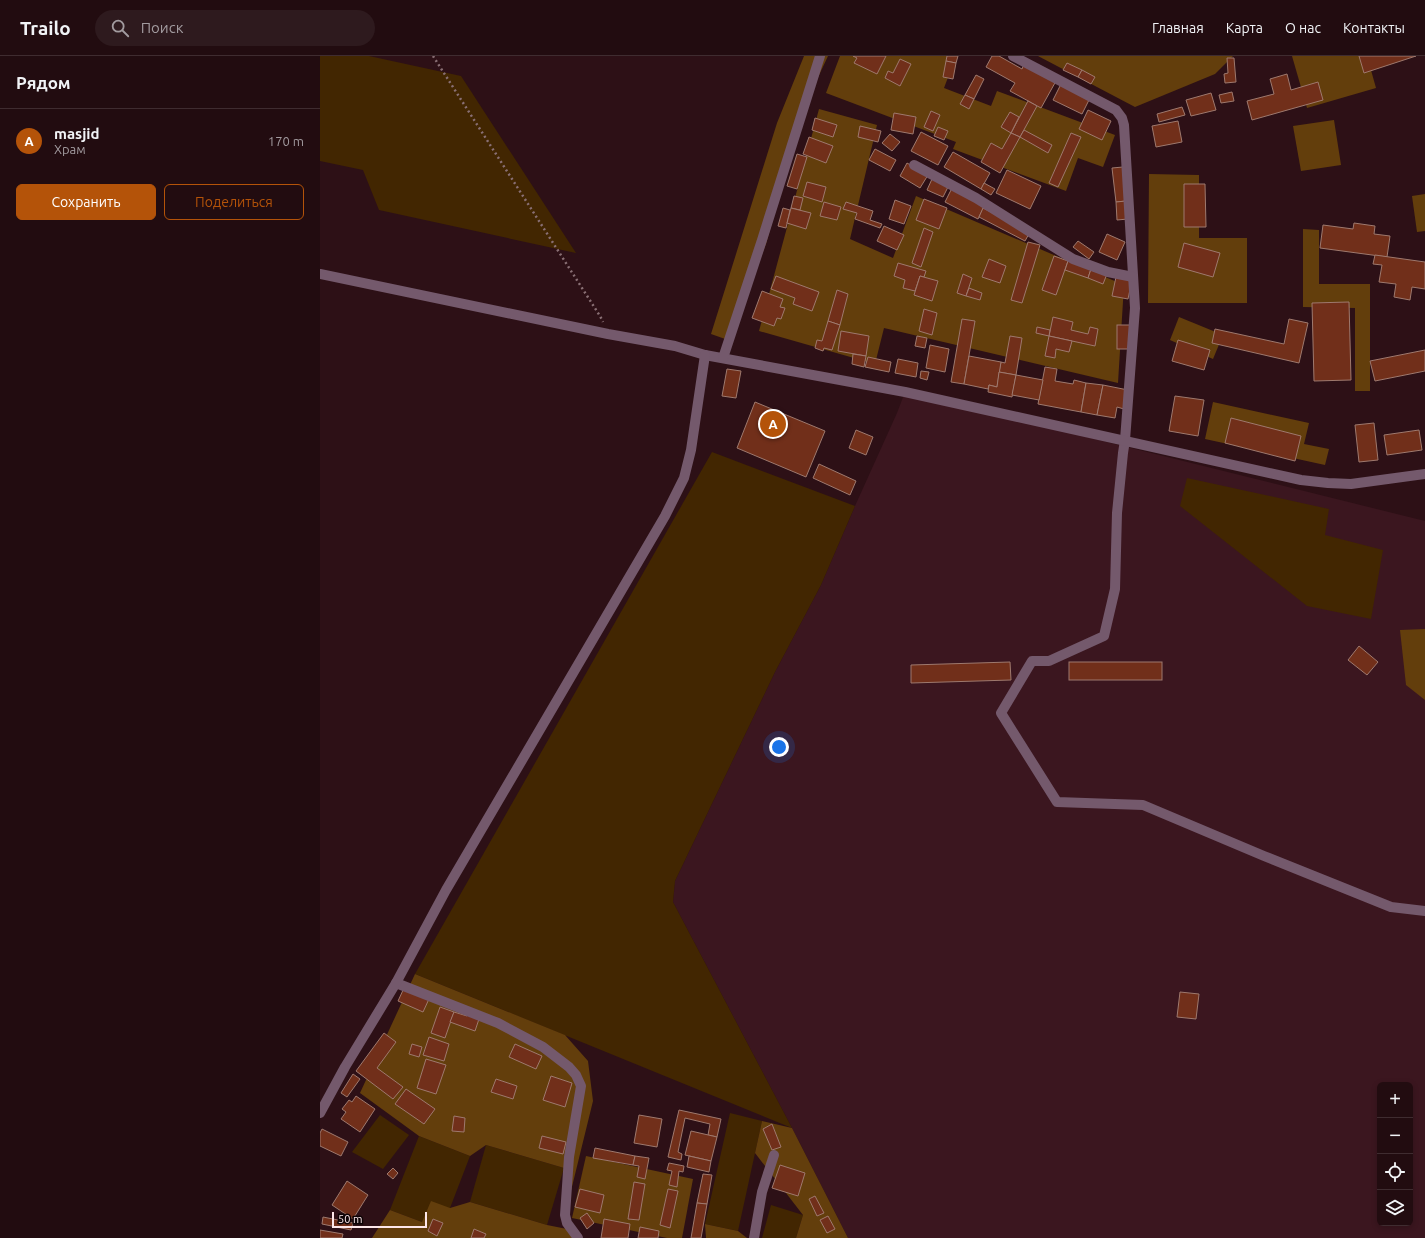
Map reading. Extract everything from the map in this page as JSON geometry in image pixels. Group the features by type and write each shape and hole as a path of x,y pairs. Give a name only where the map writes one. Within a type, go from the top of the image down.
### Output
{"street":[{"path":"723,358 820,56"},
{"path":"1013,56 1116,110 1122,118 1124,125 1135,308 1125,440 1117,513 1115,588 1104,636 1049,661 1032,661 1001,713 1057,802 1143,805 1391,907 1425,912"},
{"path":"914,165 976,198 1073,259 1108,272 1133,277"},
{"path":"320,274 608,334 675,346 705,355 905,392 1301,480 1351,484 1425,474"},
{"path":"320,1113 345,1067 396,983 446,890 665,516 684,478 691,450 705,355"},
{"path":"396,983 498,1023 543,1047 569,1067 576,1075 581,1086 569,1157 565,1215 567,1223 578,1238"},
{"path":"754,1238 762,1192 774,1155"}],"path":[{"path":"433,56 600,316 608,334"}],"shaded area":[{"path":"320,56 369,56 461,76 576,253 379,210 363,170 320,161"},
{"path":"804,56 828,56 806,103 766,244 728,340 711,334 777,123"},
{"path":"840,56 956,56 944,88 991,106 997,91 1115,135 1103,167 1078,158 1066,191 953,149 956,142 826,93"},
{"path":"1038,56 1233,56 1215,74 1135,107"},
{"path":"1292,56 1367,56 1376,88 1307,108"},
{"path":"819,109 877,125 850,239 893,258 916,196 1124,285 1118,383 884,328 875,364 759,331"},
{"path":"1334,120 1341,165 1301,171 1293,126"},
{"path":"1149,174 1199,175 1199,238 1247,238 1247,303 1148,303"},
{"path":"1425,194 1425,231 1417,232 1412,196"},
{"path":"1303,229 1319,230 1319,284 1370,284 1370,391 1355,391 1355,308 1303,307"},
{"path":"1179,317 1223,335 1213,359 1170,340"},
{"path":"905,392 1425,521 1425,1238 848,1238 673,902 675,881 775,672 821,585"},
{"path":"1213,402 1309,423 1304,444 1329,449 1325,465 1205,439"},
{"path":"712,452 855,506 821,585 775,672 675,881 673,902 792,1128 415,974"},
{"path":"1187,478 1329,509 1325,535 1383,550 1371,619 1307,606 1180,506"},
{"path":"1425,629 1425,700 1406,685 1400,630"},
{"path":"415,974 565,1035 588,1061 593,1101 568,1203 564,1168 486,1145 470,1156 419,1136 360,1093"},
{"path":"730,1113 762,1121 738,1231 705,1224"},
{"path":"380,1115 409,1135 383,1169 352,1152"},
{"path":"762,1121 792,1128 848,1238 796,1238 803,1215 755,1153"},
{"path":"419,1136 470,1156 450,1208 422,1222 390,1210"},
{"path":"486,1145 564,1168 547,1225 470,1202"},
{"path":"586,1156 693,1179 682,1238 667,1238 572,1218"},
{"path":"431,1201 450,1208 470,1202 547,1225 577,1231 582,1238 372,1238 390,1210 422,1222"},
{"path":"771,1205 803,1215 796,1238 762,1238"},
{"path":"705,1224 738,1231 747,1238 706,1238"}],"building":[{"path":"853,56 886,56 877,74 854,63 857,58"},
{"path":"947,56 958,56 956,63 946,61"},
{"path":"992,56 999,56 1022,69 1024,64 1056,81 1041,108 1010,91 1015,83 986,67"},
{"path":"1359,56 1416,56 1364,73"},
{"path":"1227,58 1234,58 1236,82 1225,83 1224,74 1228,73"},
{"path":"900,59 911,64 900,86 885,78 888,71 893,73"},
{"path":"946,61 956,63 953,79 943,77"},
{"path":"1067,63 1082,70 1078,77 1063,70"},
{"path":"1082,70 1095,77 1091,84 1078,77"},
{"path":"1287,74 1291,90 1318,82 1323,100 1252,120 1247,101 1274,94 1270,79"},
{"path":"976,75 984,79 974,99 965,95"},
{"path":"1061,84 1090,98 1082,114 1053,100"},
{"path":"1232,92 1234,101 1221,103 1219,95"},
{"path":"1211,93 1216,110 1191,116 1186,100"},
{"path":"965,95 974,99 969,109 960,104"},
{"path":"1028,101 1037,106 1020,137 1011,133"},
{"path":"1182,107 1185,115 1159,122 1157,114"},
{"path":"1088,110 1111,121 1102,140 1079,129"},
{"path":"931,111 940,115 933,131 924,127"},
{"path":"1010,112 1019,117 1011,133 1001,127"},
{"path":"894,113 916,117 913,134 891,130"},
{"path":"815,118 837,125 833,137 812,130"},
{"path":"1178,121 1182,142 1156,147 1152,126"},
{"path":"860,126 881,131 878,142 858,137"},
{"path":"938,127 948,131 944,140 934,136"},
{"path":"1024,130 1052,145 1048,153 1020,137"},
{"path":"921,132 948,146 938,165 911,151"},
{"path":"1011,133 1020,137 1000,173 981,162 991,143 1002,149"},
{"path":"1071,133 1081,137 1058,187 1049,183"},
{"path":"890,134 900,142 892,151 882,143"},
{"path":"809,137 833,146 826,163 803,154"},
{"path":"875,149 896,160 890,171 869,160"},
{"path":"953,152 990,173 981,189 944,167"},
{"path":"797,154 807,157 797,189 787,186"},
{"path":"907,163 928,175 920,188 900,176"},
{"path":"1123,167 1126,201 1116,202 1112,168"},
{"path":"1007,170 1041,186 1030,209 996,193"},
{"path":"932,179 948,187 943,197 927,190"},
{"path":"807,182 826,187 822,202 803,196"},
{"path":"984,183 995,189 991,195 981,189"},
{"path":"1184,184 1205,184 1206,227 1184,227"},
{"path":"952,188 985,205 978,219 945,202"},
{"path":"794,196 803,198 800,210 791,208"},
{"path":"924,199 947,208 939,229 916,220"},
{"path":"895,200 911,206 904,224 889,219"},
{"path":"1126,201 1128,219 1117,220 1116,202"},
{"path":"824,202 841,207 837,220 820,216"},
{"path":"846,202 873,211 870,220 882,224 880,228 855,219 857,213 843,209"},
{"path":"783,208 790,210 786,228 778,226"},
{"path":"791,208 811,213 806,229 787,223"},
{"path":"983,208 1030,232 1025,241 979,217"},
{"path":"1354,223 1375,226 1374,234 1390,236 1387,257 1320,248 1323,225 1353,229"},
{"path":"884,226 904,235 897,250 877,241"},
{"path":"924,228 933,232 921,267 912,263"},
{"path":"1107,234 1125,242 1117,260 1099,252"},
{"path":"1078,241 1094,252 1089,259 1073,247"},
{"path":"1028,242 1040,245 1022,303 1011,300"},
{"path":"1184,243 1220,253 1213,277 1178,267"},
{"path":"1375,255 1425,262 1425,289 1412,287 1410,300 1394,297 1396,284 1379,282 1382,265 1373,264"},
{"path":"1054,256 1068,261 1056,295 1042,290"},
{"path":"989,259 1006,266 1000,283 982,277"},
{"path":"1068,261 1091,269 1088,278 1065,270"},
{"path":"898,263 926,271 924,277 920,276 915,291 903,288 905,280 894,276"},
{"path":"1091,269 1107,274 1103,284 1088,278"},
{"path":"963,274 972,278 966,296 957,293"},
{"path":"776,276 819,292 812,311 793,304 795,298 771,289"},
{"path":"920,276 938,281 932,301 914,295"},
{"path":"1116,277 1132,280 1128,299 1112,296"},
{"path":"969,288 982,293 980,300 966,296"},
{"path":"837,290 848,294 840,325 828,321"},
{"path":"762,291 783,299 780,307 785,308 781,319 777,318 774,326 752,318"},
{"path":"1349,302 1351,380 1314,381 1312,303"},
{"path":"924,309 937,313 932,335 919,331"},
{"path":"1053,317 1073,322 1071,330 1088,334 1090,327 1098,329 1095,346 1049,336"},
{"path":"962,319 975,321 964,384 951,382"},
{"path":"1289,319 1308,323 1299,363 1212,343 1215,329 1284,344"},
{"path":"828,321 840,325 832,350 824,348 823,351 815,348 817,340 822,341"},
{"path":"1117,325 1131,325 1131,349 1117,349"},
{"path":"1037,327 1050,330 1049,336 1036,333"},
{"path":"841,331 869,336 866,356 838,351"},
{"path":"917,336 927,338 925,348 915,346"},
{"path":"1010,336 1022,338 1016,375 999,372 1001,362 1005,363"},
{"path":"1049,336 1072,341 1069,352 1056,349 1055,358 1045,356"},
{"path":"1178,340 1210,350 1204,370 1172,361"},
{"path":"930,345 949,349 945,372 926,368"},
{"path":"1425,350 1425,371 1375,381 1370,361"},
{"path":"853,354 866,356 864,367 852,364"},
{"path":"969,356 1001,362 997,387 989,385 988,389 964,384"},
{"path":"868,357 891,362 889,372 865,367"},
{"path":"898,359 918,363 916,377 895,373"},
{"path":"1045,367 1057,369 1055,381 1073,384 1074,380 1086,383 1081,412 1038,404"},
{"path":"727,369 741,371 736,398 722,396"},
{"path":"921,371 929,372 927,380 920,378"},
{"path":"999,372 1016,375 1012,397 988,392 989,385 997,387"},
{"path":"1016,375 1043,380 1039,400 1012,395"},
{"path":"1086,383 1103,385 1097,415 1081,412"},
{"path":"1103,385 1128,390 1124,409 1117,407 1115,418 1097,415"},
{"path":"1175,396 1204,400 1198,436 1169,431"},
{"path":"755,402 825,431 806,477 737,448"},
{"path":"1231,418 1301,436 1295,461 1225,443"},
{"path":"1374,423 1378,460 1359,462 1355,425"},
{"path":"856,430 873,437 866,455 849,448"},
{"path":"1419,430 1422,450 1387,455 1384,435"},
{"path":"819,464 856,481 850,495 813,478"},
{"path":"1359,646 1378,662 1367,675 1348,660"},
{"path":"1010,662 1011,680 911,683 911,665"},
{"path":"1069,662 1162,662 1162,680 1069,680"},
{"path":"404,988 429,999 423,1012 398,1001"},
{"path":"1180,992 1199,994 1196,1019 1177,1017"},
{"path":"440,1007 454,1012 445,1038 431,1033"},
{"path":"454,1012 467,1016 469,1013 480,1016 475,1031 450,1022"},
{"path":"384,1033 396,1042 377,1068 403,1087 393,1099 356,1071"},
{"path":"429,1037 449,1044 444,1061 423,1055"},
{"path":"412,1044 422,1047 419,1057 409,1054"},
{"path":"515,1044 542,1056 536,1069 509,1057"},
{"path":"426,1059 446,1065 436,1094 417,1088"},
{"path":"353,1074 360,1079 347,1097 341,1093"},
{"path":"551,1076 572,1083 565,1107 543,1100"},
{"path":"496,1079 517,1086 513,1099 491,1092"},
{"path":"406,1089 435,1109 424,1124 395,1104"},
{"path":"356,1096 375,1109 360,1132 341,1119 346,1112 342,1109 349,1100 352,1102"},
{"path":"679,1110 721,1119 717,1137 708,1135 710,1124 685,1118 678,1152 682,1154 681,1160 668,1157"},
{"path":"639,1115 662,1119 657,1147 634,1143"},
{"path":"454,1116 465,1118 464,1132 452,1131"},
{"path":"772,1124 781,1147 772,1150 763,1129"},
{"path":"322,1129 348,1142 341,1156 320,1146 320,1133"},
{"path":"691,1131 717,1137 711,1161 685,1155"},
{"path":"542,1136 566,1142 563,1154 539,1148"},
{"path":"595,1148 635,1156 633,1165 593,1158"},
{"path":"635,1156 649,1158 645,1179 637,1177 639,1166 633,1165"},
{"path":"689,1156 711,1161 709,1172 687,1167"},
{"path":"669,1163 684,1166 683,1172 679,1171 677,1187 669,1185 672,1171 667,1170"},
{"path":"780,1165 805,1173 798,1196 772,1188"},
{"path":"393,1168 398,1173 393,1179 387,1174"},
{"path":"703,1174 712,1175 707,1204 697,1203"},
{"path":"347,1181 368,1195 353,1219 332,1205"},
{"path":"634,1182 645,1184 639,1220 628,1219"},
{"path":"580,1189 604,1195 600,1213 575,1207"},
{"path":"668,1189 678,1191 670,1228 660,1225"},
{"path":"815,1196 824,1213 817,1216 809,1199"},
{"path":"697,1203 707,1204 701,1238 691,1238"},
{"path":"587,1213 594,1223 587,1229 580,1218"},
{"path":"828,1216 835,1229 827,1233 820,1220"},
{"path":"323,1217 353,1223 351,1230 322,1224"},
{"path":"433,1219 443,1223 437,1236 428,1231"},
{"path":"604,1219 630,1224 628,1238 601,1238"},
{"path":"640,1227 659,1231 658,1238 638,1238"},
{"path":"474,1229 486,1234 484,1238 471,1238"},
{"path":"320,1230 343,1234 342,1238 320,1238"}],"place":[{"name":"masjid","path":"773,424"}]}
